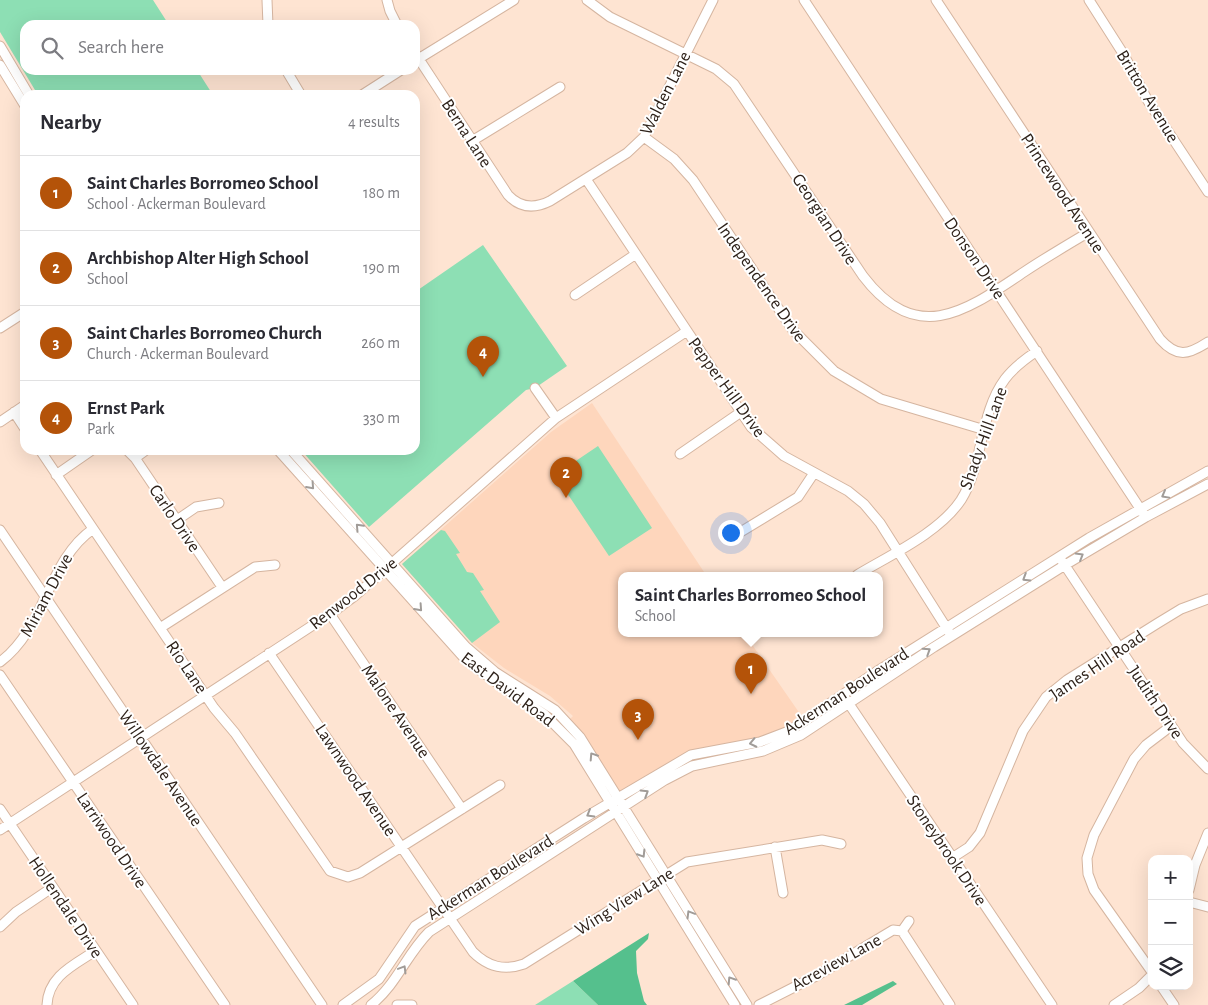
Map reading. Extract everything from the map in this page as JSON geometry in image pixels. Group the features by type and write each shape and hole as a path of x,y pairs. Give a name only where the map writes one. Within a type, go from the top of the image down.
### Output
{"street":[{"path":"267,0 268,20"},
{"path":"387,0 395,20"},
{"path":"420,56 514,0"},
{"name":"Georgian Drive","path":"587,0 610,17 716,69 743,94 863,276 880,296 900,310 932,317 963,311 1089,232"},
{"name":"Walden Lane","path":"519,204 530,207 545,204 627,153 644,136 656,117 685,53 713,0"},
{"name":"Donson Drive","path":"804,0 1146,517"},
{"name":"Princewood Avenue","path":"936,0 1167,347 1177,352 1189,352 1208,342"},
{"name":"Britton Avenue","path":"1088,0 1124,55 1148,101 1208,192"},
{"path":"0,46 26,90"},
{"name":"Berna Lane","path":"420,64 508,195 519,204"},
{"path":"0,65 4,80 20,100"},
{"path":"4,80 16,72"},
{"path":"289,75 298,90"},
{"path":"370,90 393,75"},
{"path":"472,141 560,87"},
{"name":"Independence Drive","path":"644,136 684,169 792,329 826,365 846,380 881,399 985,430"},
{"name":"Pepper Hill Drive","path":"586,179 741,412 772,447 848,491 864,504 880,523 952,636"},
{"path":"575,295 636,254"},
{"path":"0,328 20,315"},
{"name":"Renwood Drive","path":"0,830 330,614 388,566 556,418 687,331"},
{"name":"Shady Hill Lane","path":"862,572 935,526 957,504 972,475 994,399 1005,379 1020,363 1036,351"},
{"path":"535,388 556,418"},
{"path":"0,422 20,408"},
{"path":"14,412 20,421"},
{"path":"680,454 741,412"},
{"name":"Rio Lane","path":"43,455 160,628 326,867 342,876 360,873 402,848"},
{"path":"56,474 84,455"},
{"name":"Carlo Drive","path":"132,455 222,587"},
{"path":"135,458 139,455"},
{"name":"East David Road","path":"283,455 476,656 495,672 540,699 567,722 590,751 619,797 735,1005"},
{"name":"East David Road","path":"295,455 466,660 536,708 560,728 574,744 616,813 662,877 747,1005"},
{"name":"Ackerman Boulevard","path":"343,1005 379,979 408,933 442,907 610,802 691,755 760,742 789,731 1059,556 1140,508 1208,471"},
{"path":"734,536 798,497 814,473"},
{"name":"Ackerman Boulevard","path":"370,1005 393,984 419,942 429,932 616,813 624,806 692,766 726,760 783,744 826,720 952,636 1065,565 1146,517 1208,484"},
{"path":"177,520 196,507 218,502"},
{"name":"Miriam Drive","path":"0,662 21,643 72,546 93,528"},
{"name":"Willowdale Avenue","path":"0,530 322,1005"},
{"name":"Judith Drive","path":"1059,556 1171,726 1186,746 1208,769"},
{"path":"160,628 255,567 275,565"},
{"name":"James Hill Road","path":"952,858 970,846 980,833 1023,731 1037,708 1067,680 1181,609 1208,599"},
{"name":"Malone Avenue","path":"330,614 462,809"},
{"name":"Lawnwood Avenue","path":"269,653 442,907"},
{"name":"Larriwood Drive","path":"0,674 225,1005"},
{"name":"Stoneybrook Drive","path":"843,695 1052,1005"},
{"path":"1148,968 1094,890 1088,874 1087,858 1094,835 1134,759 1146,745 1171,726"},
{"path":"402,848 500,785"},
{"name":"Hollendale Drive","path":"0,809 133,1005"},
{"path":"1193,873 1208,833"},
{"name":"Wing View Lane","path":"442,907 479,959 500,968 517,966 537,956 662,877 696,860 822,840 841,844"},
{"path":"775,847 783,893"},
{"path":"0,927 16,912 53,887"},
{"path":"1193,903 1208,907"},
{"name":"Acreview Lane","path":"759,1005 818,975 893,930 902,931 909,921"},
{"path":"902,931 950,1005"},
{"path":"46,1005 50,988 58,976 96,951"},
{"path":"1114,1005 1139,988 1148,978"},
{"path":"1165,990 1174,1005"},
{"path":"400,1004 412,1005"}],"shaded area":[{"path":"592,403 704,572 618,572 618,637 747,637 805,721 789,731 698,753 619,797 567,722 573,716 550,696 504,668 472,643 402,564 551,432"}],"green space":[{"path":"0,0 153,0 166,20 20,20 20,65 0,32"},
{"path":"26,75 200,75 210,90 35,90"},
{"path":"483,245 567,366 535,388 526,390 369,527 305,455 420,455 420,289"},
{"path":"598,446 652,528 609,556 555,475"},
{"path":"441,530 445,531 460,553 456,554 467,572 473,573 484,590 480,591 500,622 472,643 402,564"},
{"path":"649,933 648,939 636,951 637,973 644,1001 647,1005 598,1005 573,981"},
{"path":"573,981 598,1005 535,1005"},
{"path":"893,981 897,984 862,1005 844,1005"}],"place":[{"name":"Ernst Park","path":"483,377"},
{"name":"Archbishop Alter High School","path":"566,498"},
{"name":"Saint Charles Borromeo School","path":"751,694"},
{"name":"Saint Charles Borromeo Church","path":"638,740"}]}
